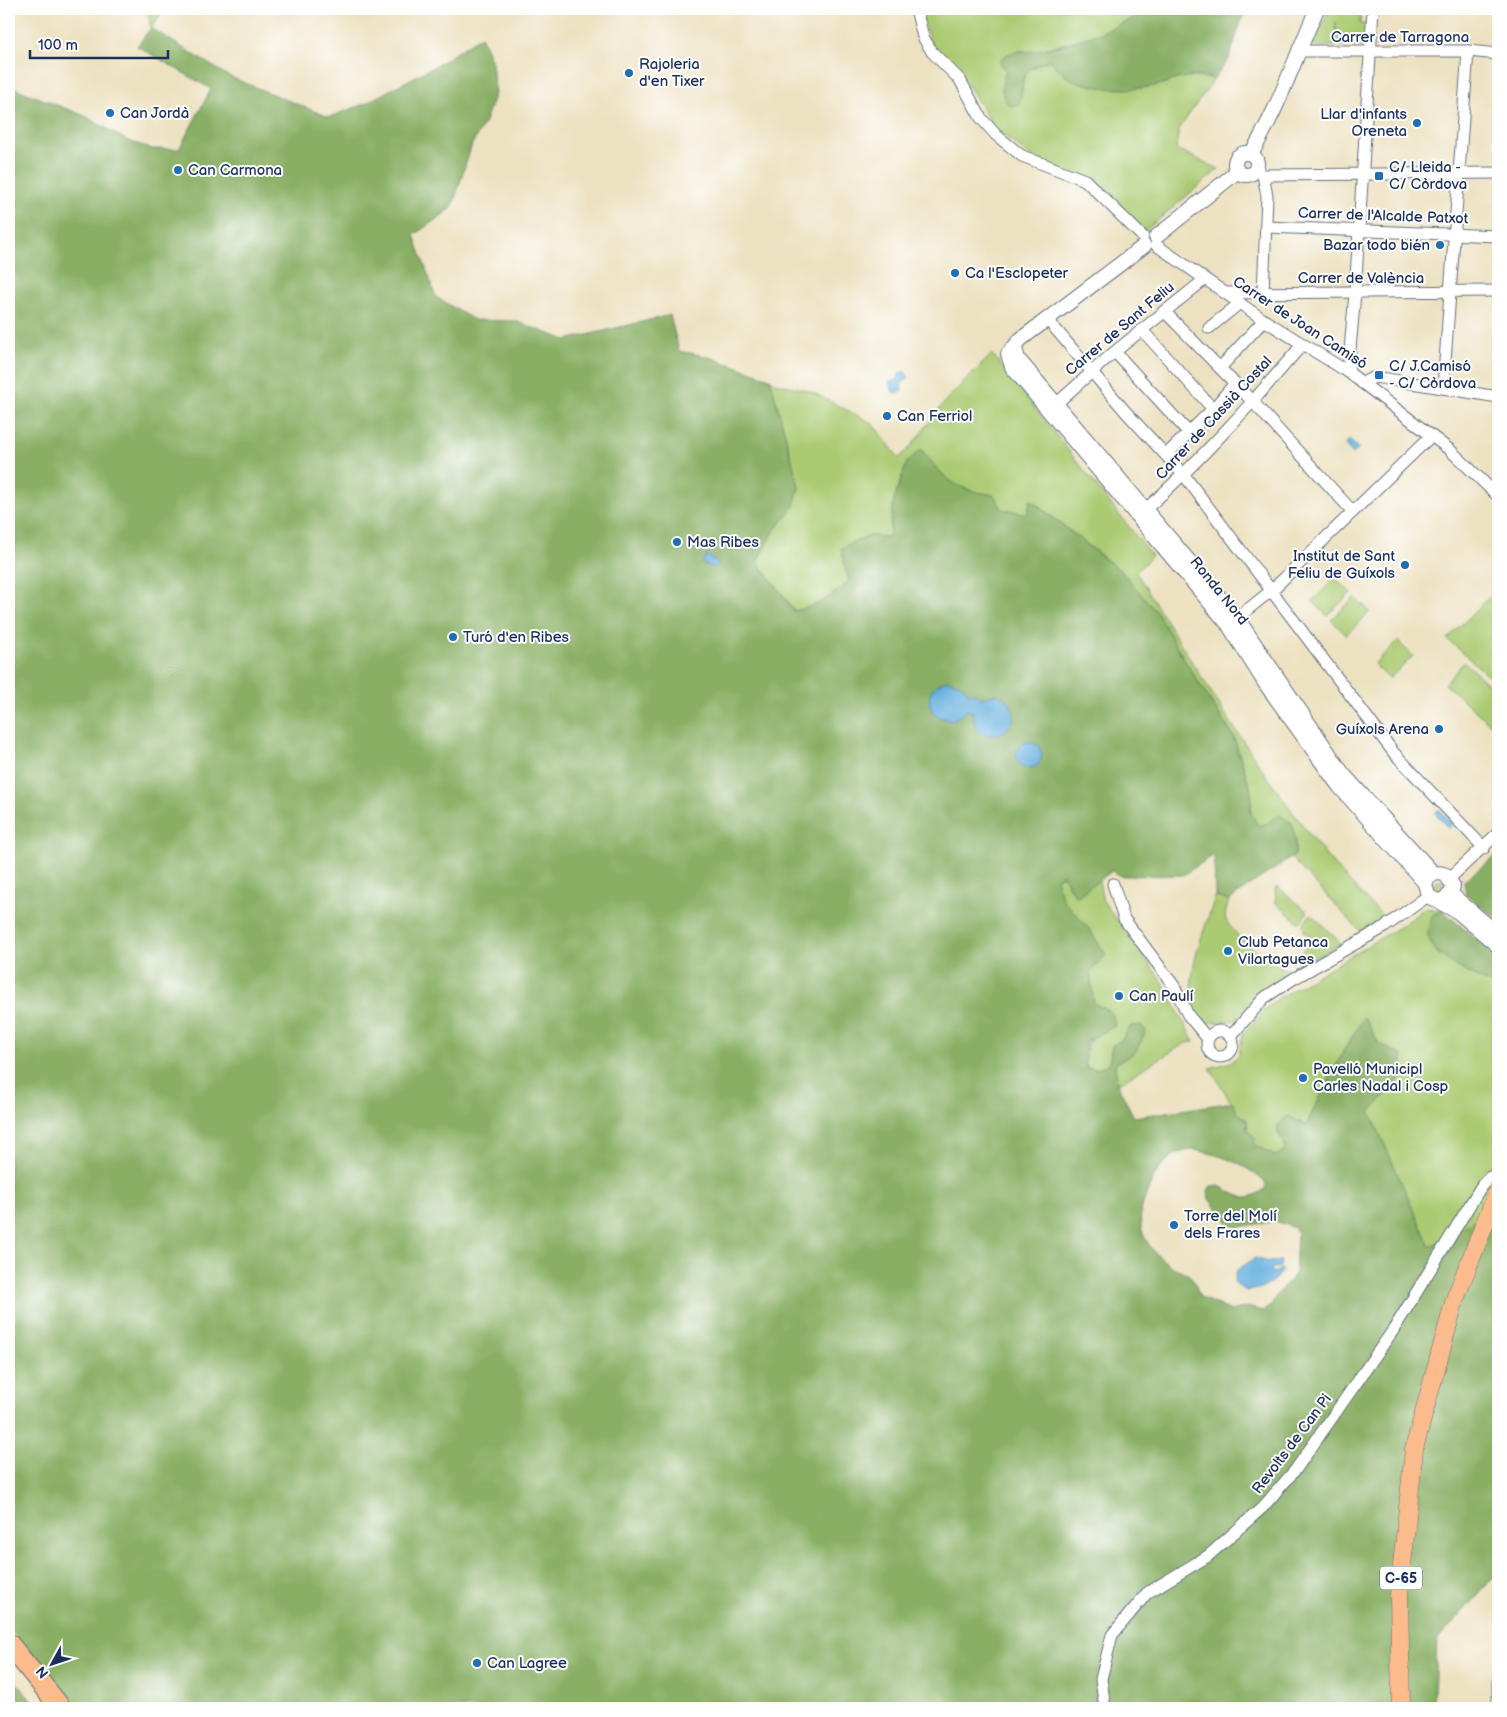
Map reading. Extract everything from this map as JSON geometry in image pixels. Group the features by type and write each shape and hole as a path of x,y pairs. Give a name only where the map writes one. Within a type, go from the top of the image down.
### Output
{"highway":[{"path":"9,1644 62,1708"},
{"path":"9,1662 46,1708"}],"main road":[{"name":"C-65","path":"1401,1708 1399,1595 1414,1449 1455,1299 1498,1190"}],"street":[{"name":"Carrer de Joan Camisó","path":"916,9 923,37 932,52 960,80 981,118 996,135 1022,156 1085,180 1150,241 1204,280 1302,345 1348,372 1362,383 1375,377 1498,397"},
{"path":"1251,154 1301,51 1317,9"},
{"path":"1348,372 1372,52 1373,9"},
{"name":"Carrer de Tarragona","path":"1301,51 1468,51 1498,54"},
{"path":"1443,388 1468,51"},
{"path":"1264,293 1267,196 1259,172 1257,162 1251,154 1243,153 1237,157 1235,164 1238,171 1246,175 1259,172 1362,174 1498,172"},
{"path":"1012,351 1021,339 1126,258 1171,226 1238,171"},
{"name":"Carrer de l'Alcalde Patxot","path":"1266,227 1498,236"},
{"name":"Carrer de Sant Feliu","path":"1057,404 1091,372 1204,280"},
{"name":"Carrer de València","path":"1225,293 1449,293 1498,291"},
{"path":"1208,328 1240,303"},
{"path":"1164,311 1253,402 1353,512"},
{"path":"1047,319 1091,372 1184,475 1394,752 1484,848"},
{"path":"1220,368 1264,320"},
{"path":"1142,330 1213,409"},
{"name":"Carrer de Cassià Costal","path":"1146,509 1184,475 1253,402 1302,345"},
{"name":"Ronda Nord","path":"1012,351 1237,618 1343,774 1436,890 1498,934"},
{"name":"Ronda Nord","path":"1012,351 1012,367 1228,624 1265,683 1338,786 1436,890 1458,912 1498,946"},
{"path":"1115,352 1189,433"},
{"path":"1166,455 1213,409 1235,383"},
{"path":"1362,383 1431,436 1498,496"},
{"path":"1237,618 1272,590 1431,436"},
{"path":"1231,1036 1264,998 1293,979 1383,928 1436,890 1453,886 1450,878 1498,833"},
{"path":"1113,884 1124,919 1174,986 1188,1015 1208,1039 1208,1052 1220,1058 1227,1056 1232,1050 1234,1043 1231,1036 1226,1032 1216,1031 1208,1039"},
{"name":"Revolts de Can Pi","path":"1104,1708 1101,1679 1112,1635 1147,1593 1208,1556 1263,1508 1296,1469 1394,1329 1482,1185 1490,1177 1498,1178"},
{"path":"1498,1683 1498,1703"}],"green space":[{"path":"147,9 164,9 151,28"},
{"path":"920,9 1152,9 1097,35 1031,52 1019,50 1006,71 1002,84 1022,93 1022,85 1028,70 1050,60 1065,76 1156,86 1185,76 1214,79 1179,129 1176,149 1219,169 1146,230 1139,228 1107,195 1029,155 995,129 968,85 935,49 927,34"},
{"path":"1152,9 1245,9 1229,59 1214,79 1192,76 1148,87 1109,88 1072,79 1063,74 1050,60 1032,68 1025,76 1019,105 1010,106 1006,102 1002,90 1006,71 999,61 1003,57 1015,52 1033,51 1080,40"},
{"path":"1329,9 1361,9 1360,24 1367,24 1367,41 1362,46 1337,46 1336,22 1335,46 1313,46"},
{"path":"151,28 230,77 329,117 364,104 442,62 481,36 492,62 495,93 484,124 472,144 452,208 414,235 436,297 474,320 515,321 566,340 670,315 679,351 706,356 770,378 799,487 793,509 775,529 757,561 794,611 810,607 824,600 849,581 841,548 867,536 889,537 894,500 907,462 921,449 944,476 969,490 994,495 1002,509 1028,514 1030,500 1122,572 1158,614 1233,737 1251,790 1251,814 1258,825 1266,824 1279,815 1292,823 1295,855 1229,901 1215,896 1214,855 1183,875 1120,876 1112,871 1076,897 1063,875 1056,879 1063,900 1089,929 1106,955 1090,972 1094,1003 1112,1013 1115,1026 1087,1041 1084,1054 1086,1068 1098,1069 1109,1064 1112,1046 1121,1040 1131,1026 1141,1025 1146,1031 1136,1051 1115,1064 1117,1084 1134,1117 1233,1102 1237,1112 1247,1120 1247,1130 1255,1137 1254,1145 1275,1156 1283,1152 1286,1147 1277,1131 1278,1125 1288,1116 1306,1125 1344,1050 1364,1017 1379,1044 1402,1055 1402,1076 1370,1112 1430,1247 1498,1206 1498,1572 1437,1641 1433,1708 72,1708 9,1629 9,86 85,116 126,140 152,149 179,149 211,89 137,46","holes":["1192,1150 1222,1157 1242,1166 1266,1184 1265,1189 1248,1197 1235,1194 1218,1186 1211,1186 1208,1190 1209,1199 1229,1224 1239,1227 1275,1221 1295,1228 1297,1233 1295,1274 1276,1296 1272,1305 1263,1311 1247,1307 1231,1311 1200,1297 1193,1279 1186,1273 1171,1266 1157,1254 1148,1244 1143,1234 1141,1224 1143,1203 1157,1172 1165,1162 1175,1155"]},
{"path":"992,354 1152,556 1136,572 1202,678 1247,747 1320,848 1384,918 1360,931 1291,858 1295,855 1292,823 1279,815 1266,824 1258,826 1251,814 1251,790 1234,737 1188,666 1158,614 1122,572 1031,500 1028,514 1002,509 993,495 969,490 944,476 921,449 907,463 894,500 889,537 867,536 845,567 849,581 830,596 810,607 795,611 757,561 775,529 793,509 799,487 770,378 776,383 810,391 872,423 899,458 909,449 947,399"},
{"path":"1335,578 1351,593 1327,616 1312,601"},
{"path":"1498,589 1498,684 1447,639"},
{"path":"1355,597 1370,612 1346,635 1331,620"},
{"path":"1398,641 1413,656 1389,679 1374,664"},
{"path":"1464,662 1498,693 1498,731 1445,684"},
{"path":"1498,854 1498,920 1466,894 1464,881"},
{"path":"1063,875 1069,888 1081,892 1099,881 1103,901 1162,981 1194,1042 1186,1043 1117,1084 1115,1064 1136,1051 1131,1026 1121,1040 1112,1046 1109,1064 1098,1069 1086,1068 1088,1044 1095,1032 1111,1013 1094,1003 1090,972 1106,955 1089,929 1063,900 1056,879"},
{"path":"1437,881 1441,881 1445,887 1441,893 1437,893 1433,889 1433,885"},
{"path":"1278,887 1308,912 1299,923 1276,903 1275,888"},
{"name":"Club Petanca Vilartagues","path":"1215,896 1229,901 1225,918 1236,934 1275,964 1290,970 1265,989 1234,1021 1206,1023 1197,1010 1192,995 1192,979 1199,944"},
{"path":"1424,908 1442,910 1437,953 1476,977 1498,987 1498,1166 1480,1217 1430,1247 1370,1112 1402,1076 1379,1044 1365,1018 1344,1050 1306,1125 1288,1116 1277,1131 1286,1147 1283,1152 1275,1156 1263,1150 1251,1138 1247,1120 1237,1112 1210,1068 1231,1062 1239,1055 1243,1034 1263,1011 1279,998 1406,923"},
{"path":"1442,910 1498,958 1498,987 1446,960 1431,944 1428,933 1432,915"},
{"path":"1311,914 1341,943 1305,963 1298,956 1313,939 1303,930 1305,928 1302,925"},
{"path":"9,1673 37,1708 9,1708"}],"water":[{"path":"904,371 909,378 901,384 902,391 898,394 893,392 889,382 897,380 900,373"},
{"path":"1349,440 1359,449 1353,454 1345,445"},
{"path":"707,555 718,563 714,568 702,563"},
{"path":"949,680 962,685 968,693 977,694 981,698 996,694 1005,699 1011,705 1013,712 1009,727 995,735 984,734 975,725 973,712 966,710 951,721 936,716 930,704 930,694 937,685"},
{"path":"1029,742 1038,746 1042,755 1038,764 1029,768 1020,764 1016,755 1020,746"},
{"path":"1439,809 1453,824 1448,828 1435,813"},
{"path":"1255,1258 1269,1262 1281,1261 1280,1267 1271,1270 1274,1273 1280,1269 1282,1270 1272,1283 1246,1291 1234,1282 1237,1270"}],"place":[{"name":"Rajoleria d'en Tixer","path":"629,73"},
{"name":"Can Jordà","path":"110,113"},
{"name":"Llar d'infants Oreneta","path":"1417,123"},
{"name":"Can Carmona","path":"178,170"},
{"name":"C/ Lleida - C/ Còrdova","path":"1379,176"},
{"name":"Bazar todo bién","path":"1440,245"},
{"name":"Ca l'Esclopeter","path":"955,273"},
{"name":"C/ J.Camisó - C/ Còrdova","path":"1379,375"},
{"name":"Can Ferriol","path":"887,416"},
{"name":"Mas Ribes","path":"677,542"},
{"name":"Institut de Sant Feliu de Guíxols","path":"1405,565"},
{"name":"Turó d'en Ribes","path":"453,637"},
{"name":"Guíxols Arena","path":"1439,729"},
{"name":"Club Petanca Vilartagues","path":"1228,951"},
{"name":"Can Paulí","path":"1119,996"},
{"name":"Pavelló Municipl Carles Nadal i Cosp","path":"1303,1078"},
{"name":"Torre del Molí dels Frares","path":"1174,1225"},
{"name":"Can Lagree","path":"477,1663"}]}
